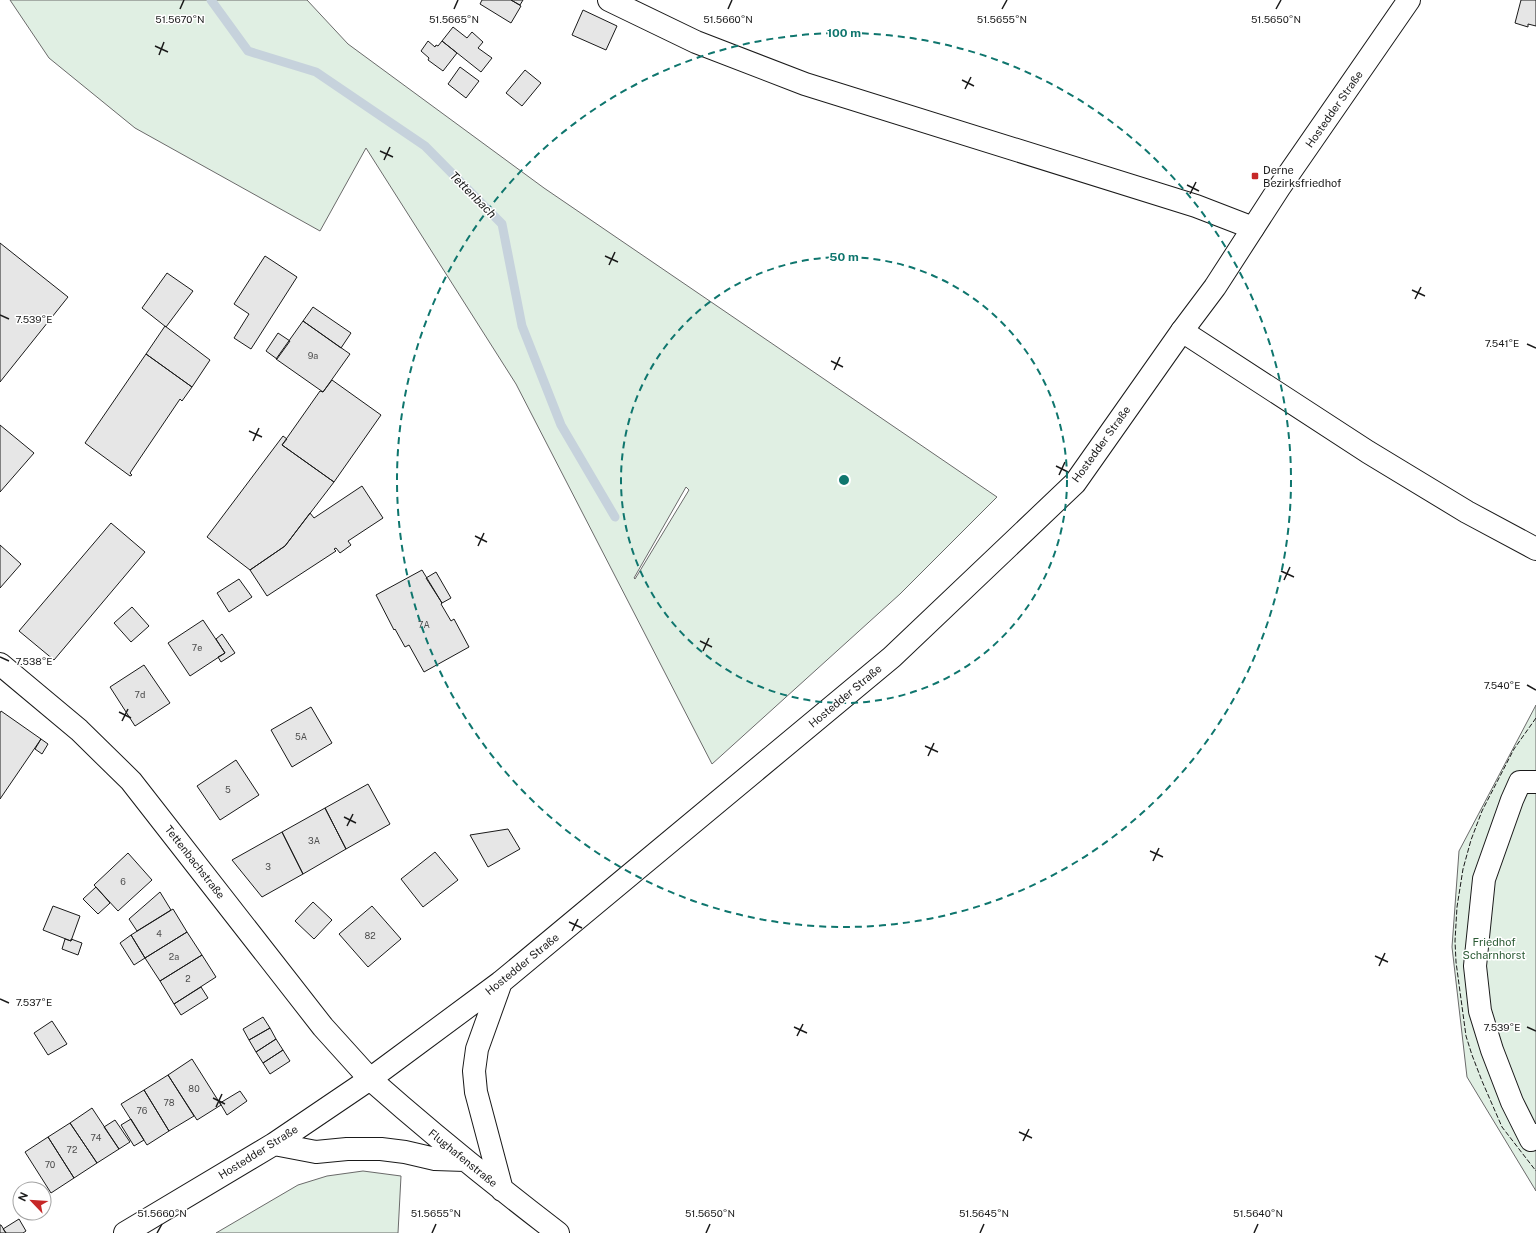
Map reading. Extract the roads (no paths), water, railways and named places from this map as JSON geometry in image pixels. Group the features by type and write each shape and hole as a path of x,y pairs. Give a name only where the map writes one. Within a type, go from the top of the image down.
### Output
{"main road":[{"path":"608,0 696,42 805,84 1196,206 1253,228"},
{"name":"Hostedder Straße","path":"125,1233 274,1144 370,1079 501,982 892,657 1075,483 1215,286 1409,0"},
{"path":"1182,331 1368,452 1467,512 1536,549"},
{"name":"Tettenbachstraße","path":"0,664 79,730 130,781 327,1032 370,1079"},
{"path":"1536,782 1520,782 1512,800 1484,879 1475,966 1480,1011 1492,1050 1512,1102 1531,1140 1536,1135"},
{"path":"501,982 477,1049 474,1071 476,1092 502,1190"},
{"name":"Flughafenstraße","path":"370,1079 465,1160 558,1233"},
{"path":"274,1144 316,1152 347,1149 381,1149 404,1152 435,1159 465,1160"}],"waterway":[{"name":"Tettenbach","path":"211,0 248,51 316,72 425,146 502,224 522,326 561,425 615,517"}],"place":[{"name":"Derne Bezirksfriedhof","path":"1255,176"}],"park label":[{"name":"Friedhof Scharnhorst","path":"1494,948"}]}
